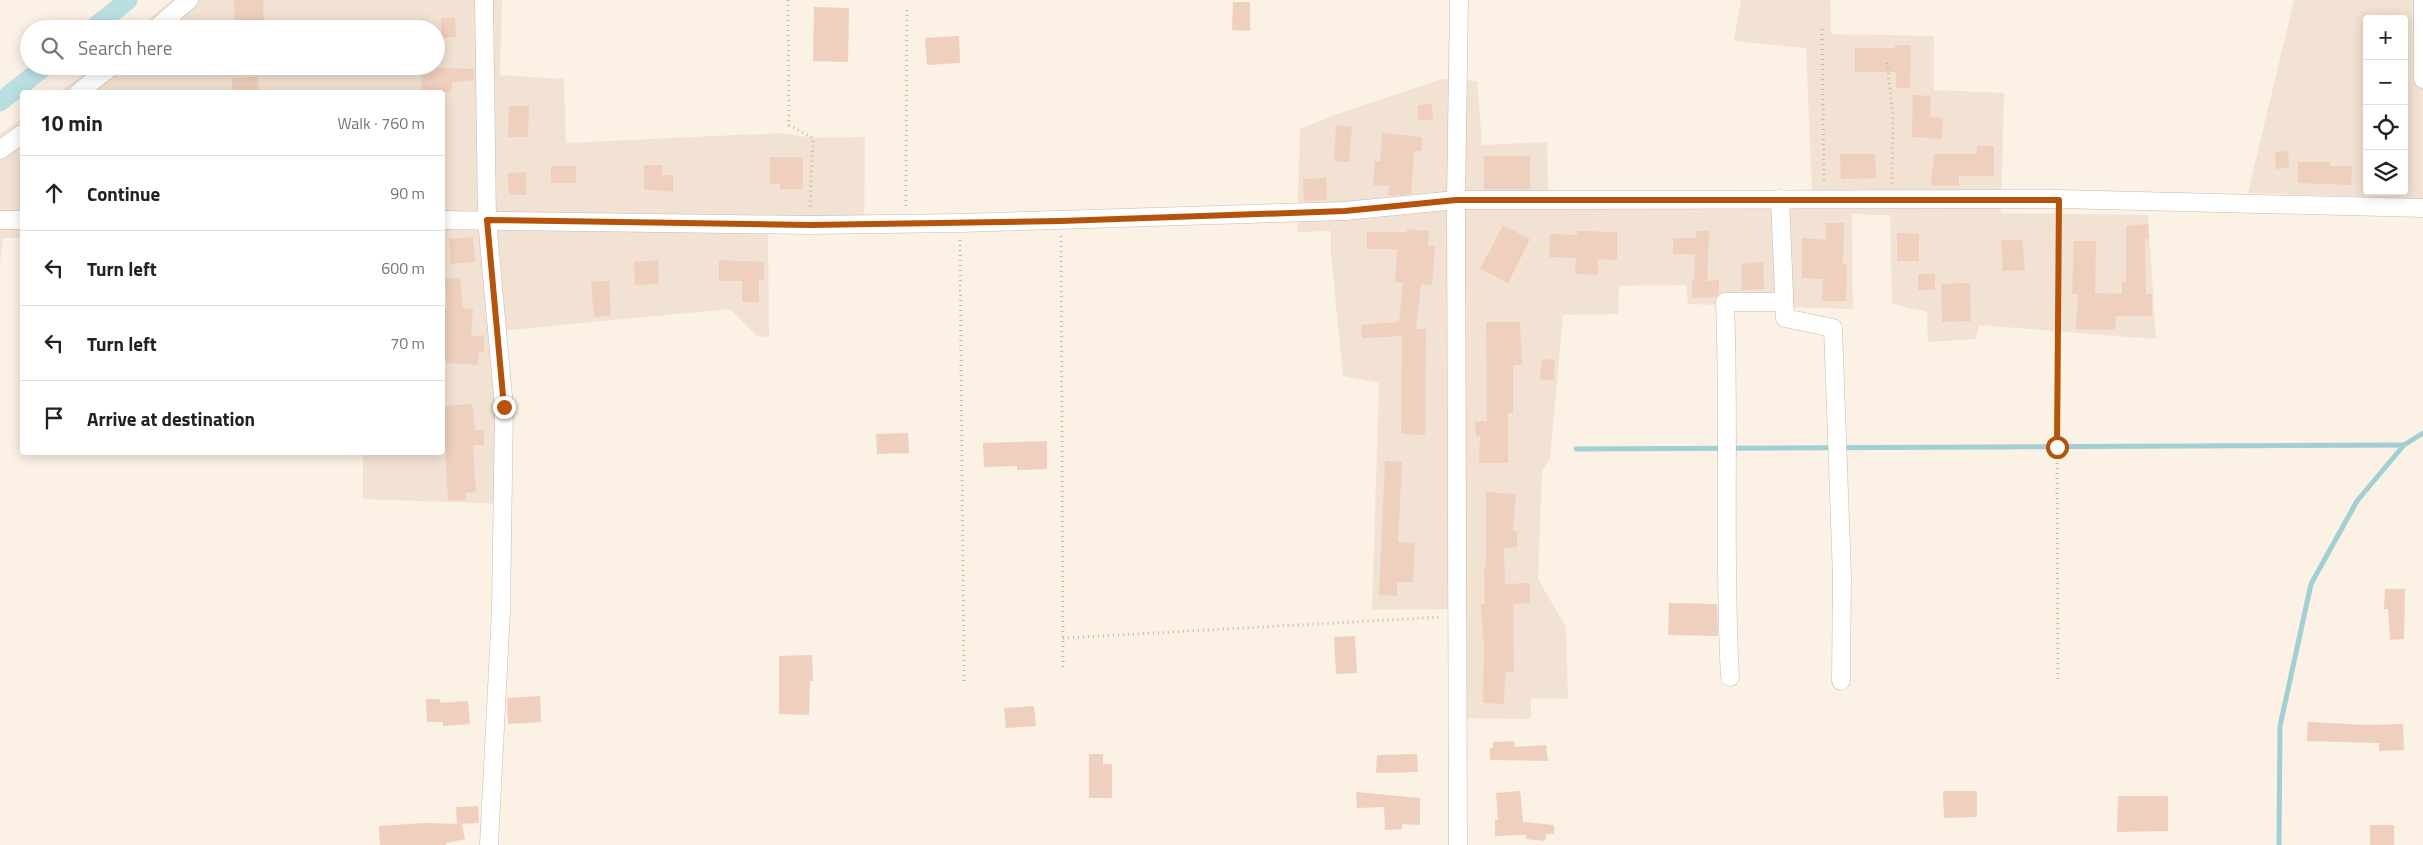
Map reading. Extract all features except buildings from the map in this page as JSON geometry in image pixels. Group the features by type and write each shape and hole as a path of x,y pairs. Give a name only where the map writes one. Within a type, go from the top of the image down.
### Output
{"street":[{"path":"166,20 189,0"},
{"path":"484,0 487,220 504,407 501,610 489,845"},
{"path":"1458,845 1456,200 1459,0"},
{"path":"2423,0 2423,79"},
{"path":"82,90 101,75"},
{"path":"0,150 20,135"},
{"path":"445,220 809,225 906,222 960,223 1345,211 1456,200 1892,198 2423,208"},
{"path":"1780,199 1785,318 1833,328 1842,576 1841,681"},
{"path":"0,220 20,220"},
{"path":"1730,677 1727,628 1728,362 1725,302 1784,302"}],"path":[{"path":"788,0 789,126 813,138 809,225"},
{"path":"906,222 907,6"},
{"path":"1822,29 1824,199"},
{"path":"1887,62 1893,112 1892,198"},
{"path":"2058,678 2057,437 2059,200"},
{"path":"1061,221 1063,671"},
{"path":"960,223 964,682"},
{"path":"1063,638 1457,616"}],"shaded area":[{"path":"171,0 502,0 500,75 564,79 566,143 782,133 813,138 865,137 864,231 768,233 769,336 758,337 730,309 507,330 507,504 363,499 363,455 445,455 445,90 62,90 83,75 445,75 445,20 148,20"},
{"path":"1741,0 1830,0 1831,34 1934,36 1934,90 2004,93 2001,213 2148,215 2156,339 1979,325 1976,339 1928,342 1927,312 1892,304 1890,215 1852,214 1853,309 1688,304 1686,285 1619,286 1618,314 1563,315 1550,459 1542,471 1538,579 1566,627 1568,699 1531,698 1531,719 1464,718 1465,609 1372,610 1379,383 1343,376 1331,254 1331,231 1297,232 1300,129 1343,112 1442,79 1477,81 1482,145 1547,142 1548,191 1812,192 1806,48 1734,41"},
{"path":"2294,0 2423,0 2423,199 2248,193"},
{"path":"20,119 20,238 3,238 0,263 0,134"}],"waterway":[{"path":"103,20 128,0"},
{"path":"0,102 34,75"},
{"path":"2279,845 2280,726 2311,584 2357,501 2404,445 2423,433"},
{"path":"1576,449 2404,445"}],"route":[{"path":"504,407 487,220 809,225 1061,221 1345,211 1456,200 1892,198 2059,200 2057,447"}]}
